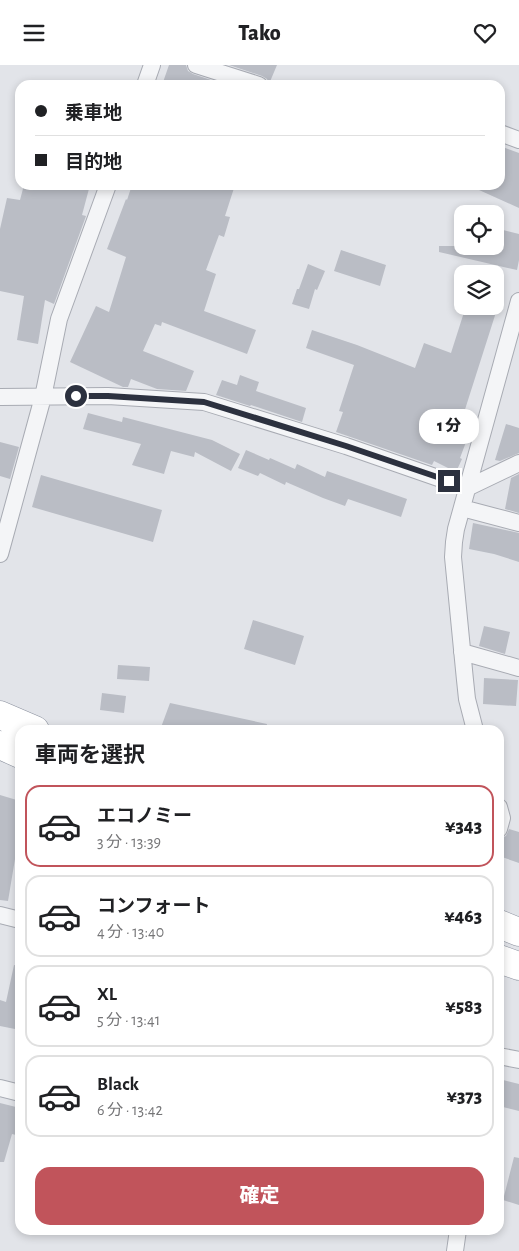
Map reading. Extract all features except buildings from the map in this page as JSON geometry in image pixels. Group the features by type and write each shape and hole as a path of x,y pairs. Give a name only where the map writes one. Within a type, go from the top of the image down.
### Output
{"highway":[{"path":"0,715 23,725"},
{"path":"0,745 15,752"},
{"path":"504,925 519,932"},
{"path":"504,961 519,967"}],"street":[{"path":"147,80 152,65"},
{"path":"196,65 242,80"},
{"path":"505,135 519,140"},
{"path":"0,554 43,397 58,319 106,190"},
{"path":"474,725 467,699 454,542 467,488 514,343 519,301"},
{"path":"0,397 108,396 204,402 346,446 467,488 519,463"},
{"path":"462,508 519,523"},
{"path":"462,652 519,668"},
{"path":"0,915 15,919"},
{"path":"504,1057 519,1060"},
{"path":"0,1088 15,1092"},
{"path":"455,1251 457,1235"}],"route":[{"path":"76,396 204,402 346,446 449,481"}]}
